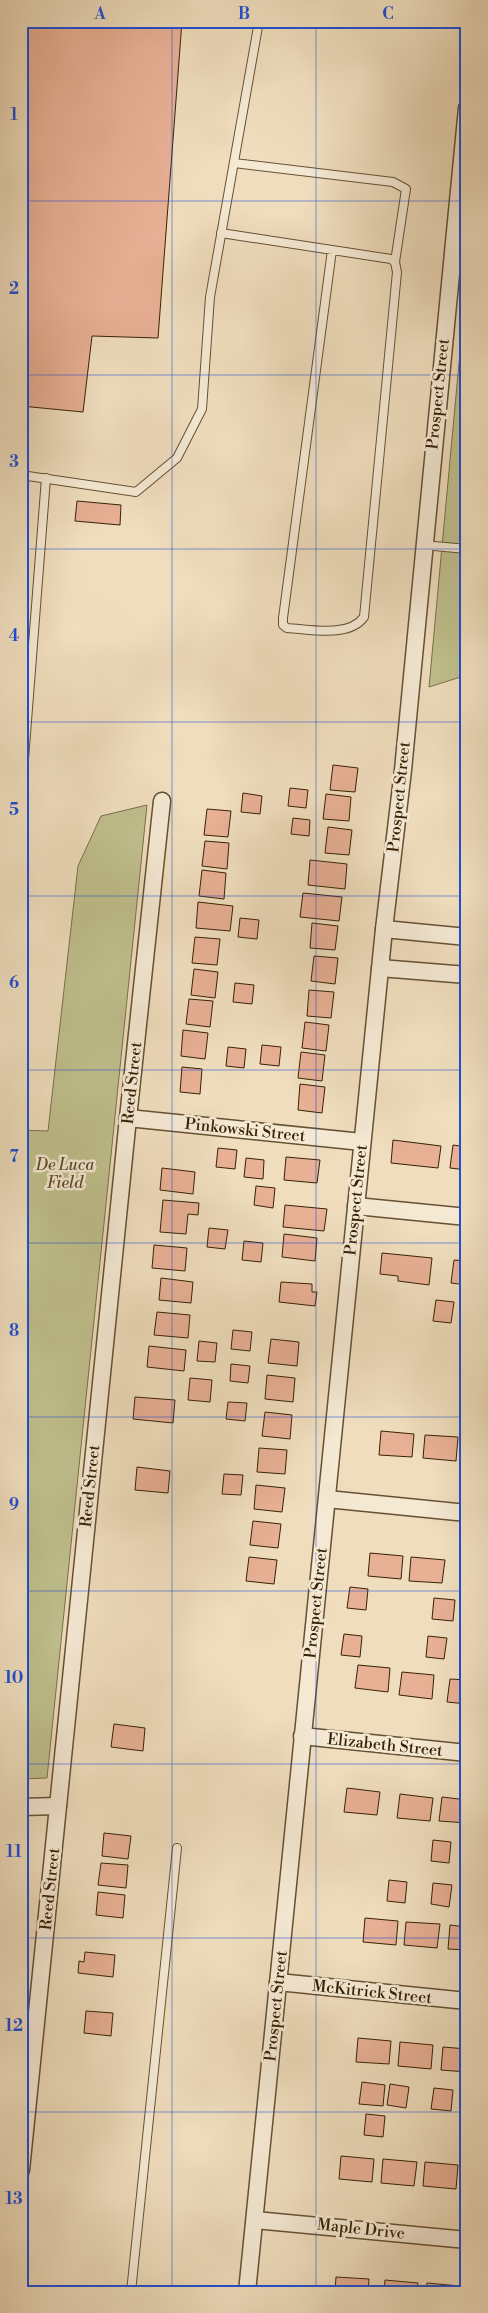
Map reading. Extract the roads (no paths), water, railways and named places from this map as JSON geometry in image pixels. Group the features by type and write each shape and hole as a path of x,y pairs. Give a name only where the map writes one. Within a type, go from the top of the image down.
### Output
{"street":[{"name":"Prospect Street","path":"247,2292 362,1142 403,770 423,545 467,108"},
{"name":"Reed Street","path":"21,2170 162,801"},
{"path":"384,929 467,937"},
{"path":"380,968 467,974"},
{"name":"Pinkowski Street","path":"128,1118 362,1142"},
{"path":"356,1206 467,1217"},
{"path":"327,1499 467,1513"},
{"name":"Elizabeth Street","path":"302,1736 467,1753"},
{"path":"21,1807 58,1806"},
{"name":"McKitrick Street","path":"278,1982 467,2001"},
{"name":"Maple Drive","path":"255,2220 467,2240"}],"lane":[{"path":"21,475 136,492 177,458 202,409 210,297 259,21"},
{"path":"234,163 393,182 406,189 395,262 397,272 364,617 359,624 342,630 287,628 283,625 283,618 332,250"},
{"path":"221,233 391,259 395,262"},
{"path":"22,785 46,478"},
{"path":"423,545 467,549"},
{"path":"21,862 24,862 21,898"},
{"path":"132,2292 177,1848"}],"park label":[{"name":"De Luca Field","path":"65,1174"}]}
